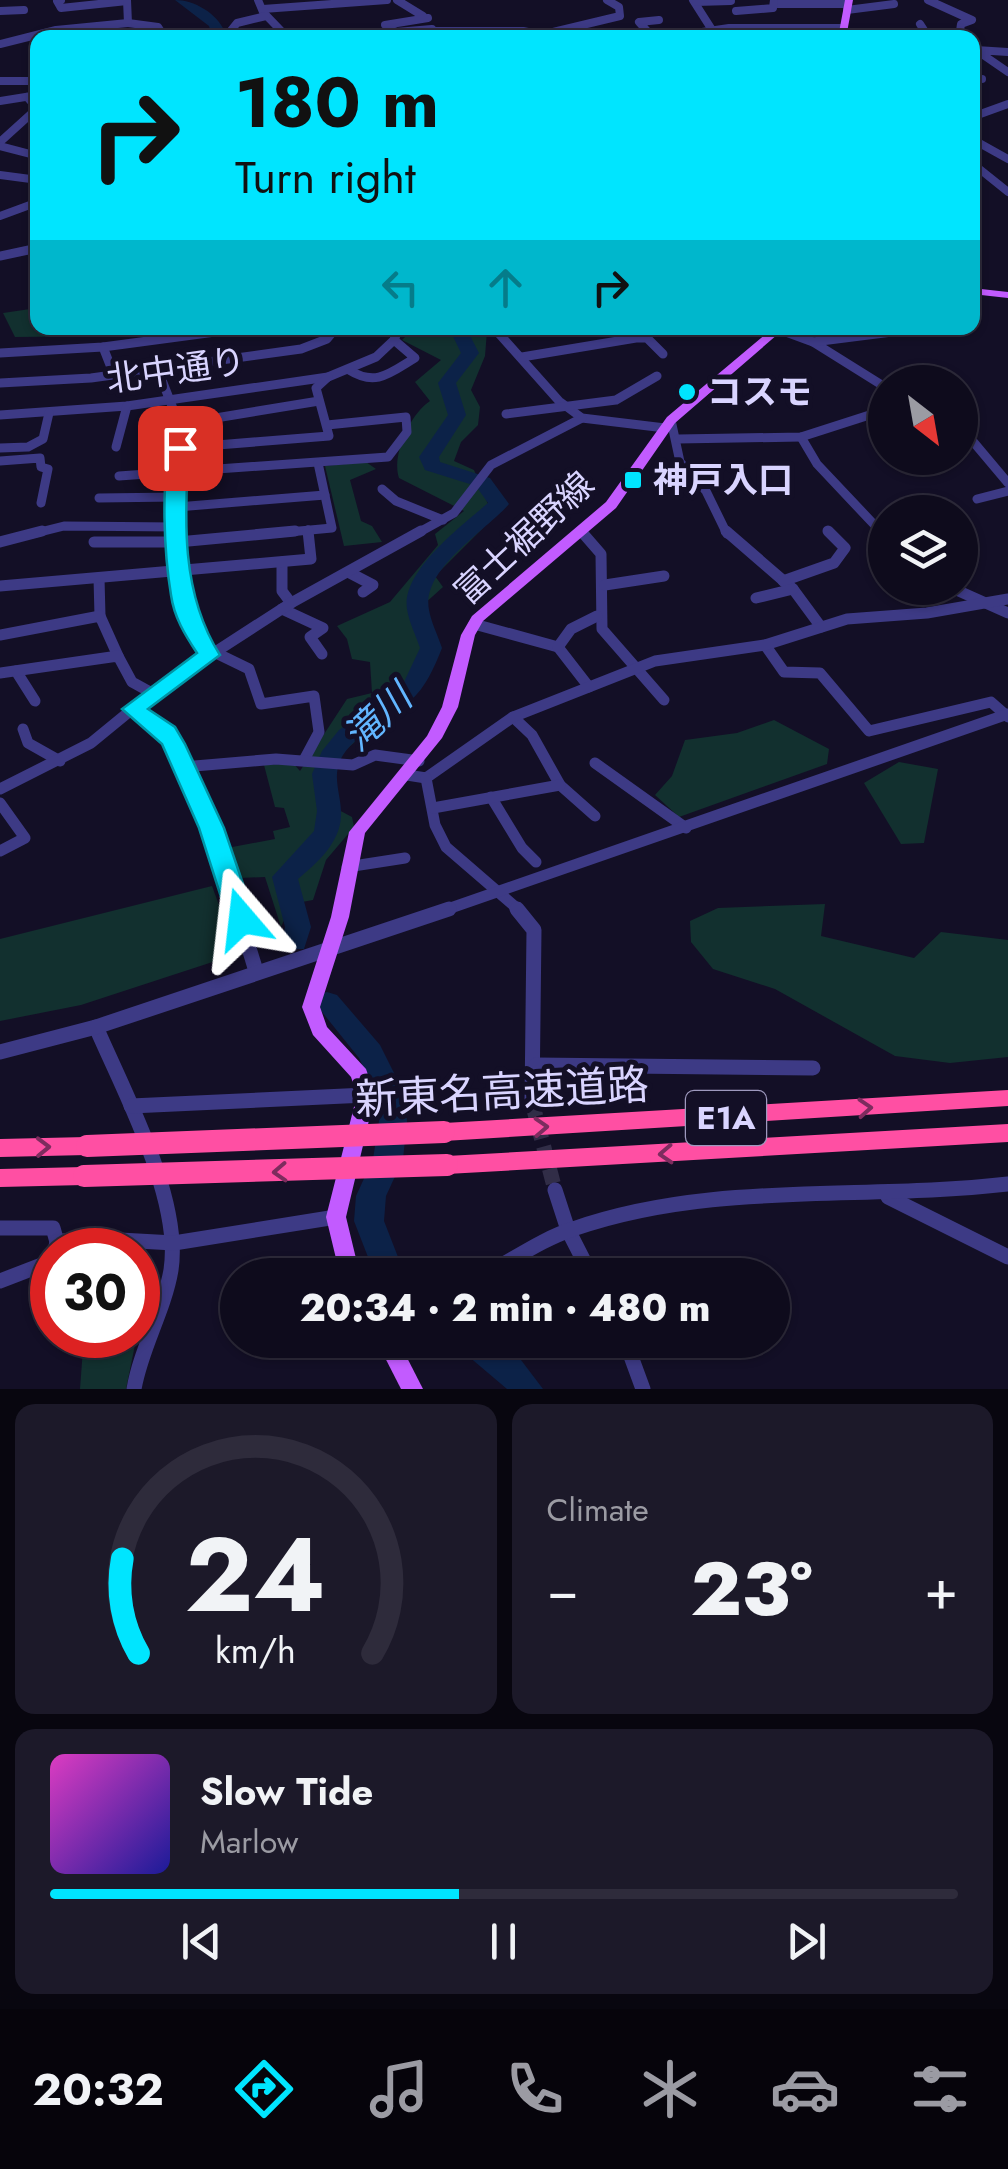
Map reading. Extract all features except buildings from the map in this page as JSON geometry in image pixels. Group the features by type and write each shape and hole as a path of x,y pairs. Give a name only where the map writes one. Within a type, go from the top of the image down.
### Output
{"highway":[{"name":"新東名高速道路","path":"0,1148 444,1132 1008,1098"},
{"name":"新東名高速道路","path":"0,1178 447,1165 1008,1133"}],"main road":[{"path":"844,30 848,5"},
{"path":"980,291 1008,295"},
{"name":"富士裾野線","path":"366,1095 359,1074 312,1016 357,832 413,768 450,707 474,624 618,497 671,429 770,335"},
{"path":"346,1258 336,1217 366,1095"},
{"path":"397,1358 412,1389"}],"street":[{"path":"61,0 57,1 61,8 127,0 128,23"},
{"path":"258,0 280,30"},
{"path":"231,30 237,23 264,13 313,3 387,0"},
{"path":"397,0 434,22 433,30"},
{"path":"563,30 620,16 618,7 607,0"},
{"path":"694,1 730,0"},
{"path":"928,0 972,20 961,24 960,30"},
{"path":"694,1 712,30"},
{"path":"736,11 775,2 894,4"},
{"path":"0,11 24,10"},
{"path":"393,30 385,25 428,18"},
{"path":"646,30 639,22 660,20"},
{"path":"89,30 128,23 176,26"},
{"path":"920,24 924,30"},
{"path":"1,43 30,39"},
{"path":"980,45 1008,51"},
{"path":"980,50 1008,51"},
{"path":"980,53 998,69 1008,72"},
{"path":"0,81 30,80"},
{"path":"0,101 30,96"},
{"path":"27,97 30,103"},
{"path":"980,114 1006,107"},
{"path":"30,114 0,144 30,154"},
{"path":"980,144 1008,162"},
{"path":"982,171 1008,162"},
{"path":"982,171 1008,192"},
{"path":"0,174 30,179"},
{"path":"0,186 11,177"},
{"path":"0,216 30,205"},
{"path":"0,256 30,250"},
{"path":"0,353 103,347 184,335"},
{"path":"0,383 158,370 309,347 330,335"},
{"path":"349,370 365,380 396,372 414,358 394,340 396,335"},
{"path":"501,335 567,408 582,418 671,429 800,436 868,415"},
{"path":"795,335 868,376"},
{"path":"850,335 853,339"},
{"path":"813,342 875,335"},
{"path":"522,357 636,338 648,338 663,354"},
{"name":"北中通り","path":"0,415 127,406 328,377 376,357 394,340"},
{"path":"103,347 114,375"},
{"path":"158,370 179,424 177,527 181,597 190,626 212,653 249,669 260,704 314,696 320,732 304,760"},
{"path":"506,414 616,400 656,376"},
{"path":"143,446 329,436 316,388 328,377"},
{"path":"179,424 319,401"},
{"path":"116,447 127,406"},
{"path":"0,448 28,447 43,439 48,412"},
{"path":"119,476 388,457 406,432 406,417 327,426"},
{"path":"0,789 91,744 152,693 212,653 286,606 443,520 482,480 491,464 582,418"},
{"path":"671,429 680,462 706,491 728,536 788,585 821,627"},
{"path":"800,436 818,464 868,518"},
{"path":"978,447 1008,483"},
{"path":"0,460 40,458 42,467 48,469 41,503"},
{"path":"94,542 178,542 332,528 318,463"},
{"path":"382,489 396,501 443,520"},
{"path":"978,500 1008,491"},
{"path":"99,498 176,502 325,495"},
{"path":"0,542 64,526 177,527"},
{"path":"0,586 311,560 308,530"},
{"path":"581,531 593,538 600,552 604,584 597,616 611,644 638,667 664,700"},
{"path":"756,598 834,564 845,548 828,531"},
{"path":"282,562 286,606 323,628 310,637 322,654"},
{"path":"350,573 374,585 363,592"},
{"path":"604,584 664,576"},
{"path":"99,578 100,616 118,656 132,682 152,693"},
{"path":"978,597 1008,613"},
{"path":"426,778 514,716 638,667 765,644 821,627 1008,599"},
{"path":"0,635 100,616"},
{"path":"558,647 571,629 597,616"},
{"path":"474,624 558,647 590,687"},
{"path":"765,644 784,672 816,670 843,694 856,719 869,731 991,702 1007,715"},
{"path":"0,674 118,656"},
{"path":"16,671 35,702"},
{"path":"133,709 167,732 212,828 256,971"},
{"path":"0,1052 96,1027 497,893 1007,715"},
{"path":"514,716 532,735 544,764 560,784 595,816"},
{"path":"23,729 28,743 60,761"},
{"path":"183,767 304,760 354,765 375,755 413,768 426,778 435,829 448,849 470,875 528,918 534,930 530,1048 536,1065 532,1102"},
{"path":"595,763 659,805 686,828"},
{"path":"433,808 560,784"},
{"path":"491,798 522,848 536,862"},
{"path":"0,803 25,838 0,851"},
{"path":"348,868 404,858"},
{"path":"96,1027 130,1106 174,1243 171,1270 134,1389"},
{"path":"536,1065 813,1068"},
{"path":"130,1106 366,1095"},
{"path":"516,1258 568,1230 620,1214 770,1193 884,1195 1008,1184"},
{"path":"555,1190 582,1258"},
{"path":"884,1195 1008,1256"},
{"path":"160,1242 336,1217"},
{"path":"0,1228 30,1228"},
{"path":"0,1281 30,1270"},
{"path":"632,1358 643,1389"}],"green space":[{"path":"30,309 30,335 118,335 15,337 3,313"},
{"path":"407,335 487,335 485,356 471,390 480,407 478,425 461,442 454,461 474,470 490,509 483,528 435,576 443,587 412,615 421,640 420,662 413,682 384,717 329,766 335,808 352,817 354,827 326,860 313,900 291,904 281,927 265,877 240,878 227,848 275,839 273,831 290,827 284,808 275,807 264,765 293,763 300,771 347,699 372,693 370,662 352,659 347,639 337,626 390,602 438,545 435,534 464,511 399,478 398,458 404,435 430,401 415,382 441,360 402,340"},
{"path":"366,462 376,469 350,480 361,521 372,526 382,542 344,546 325,466"},
{"path":"774,720 829,749 827,764 679,817 655,795 672,776 685,740 737,733"},
{"path":"899,762 938,769 924,843 901,844 864,783"},
{"path":"212,886 237,954 81,1005 0,1021 0,939"},
{"path":"825,904 821,936 914,958 941,932 1008,940 1008,1057 950,1063 895,1056 775,989 713,969 691,942 690,921 718,908"},
{"path":"82,1358 132,1358 126,1389 80,1389"}],"waterway":[{"name":"滝川","path":"181,0 215,24 217,30"},
{"name":"滝川","path":"295,943 298,927 285,877 314,850 326,831 327,763 347,735 401,698 423,670 431,648 417,607 419,595 439,557 499,504 483,482 432,466 429,457 457,415 447,383 470,353 461,335"},
{"name":"滝川","path":"327,1002 370,1052 390,1093 393,1121 388,1159 371,1196 369,1221 383,1258"},
{"name":"滝川","path":"496,1358 527,1389"}],"tunnel":[{"path":"532,1102 555,1190"}],"place":[{"name":"コスモ","path":"687,392"},
{"name":"神戸入口","path":"633,480"}],"route":[{"path":"180,448 176,497 181,597 190,626 209,655 133,709 167,732 174,744 190,787 212,828 242,919"}]}
